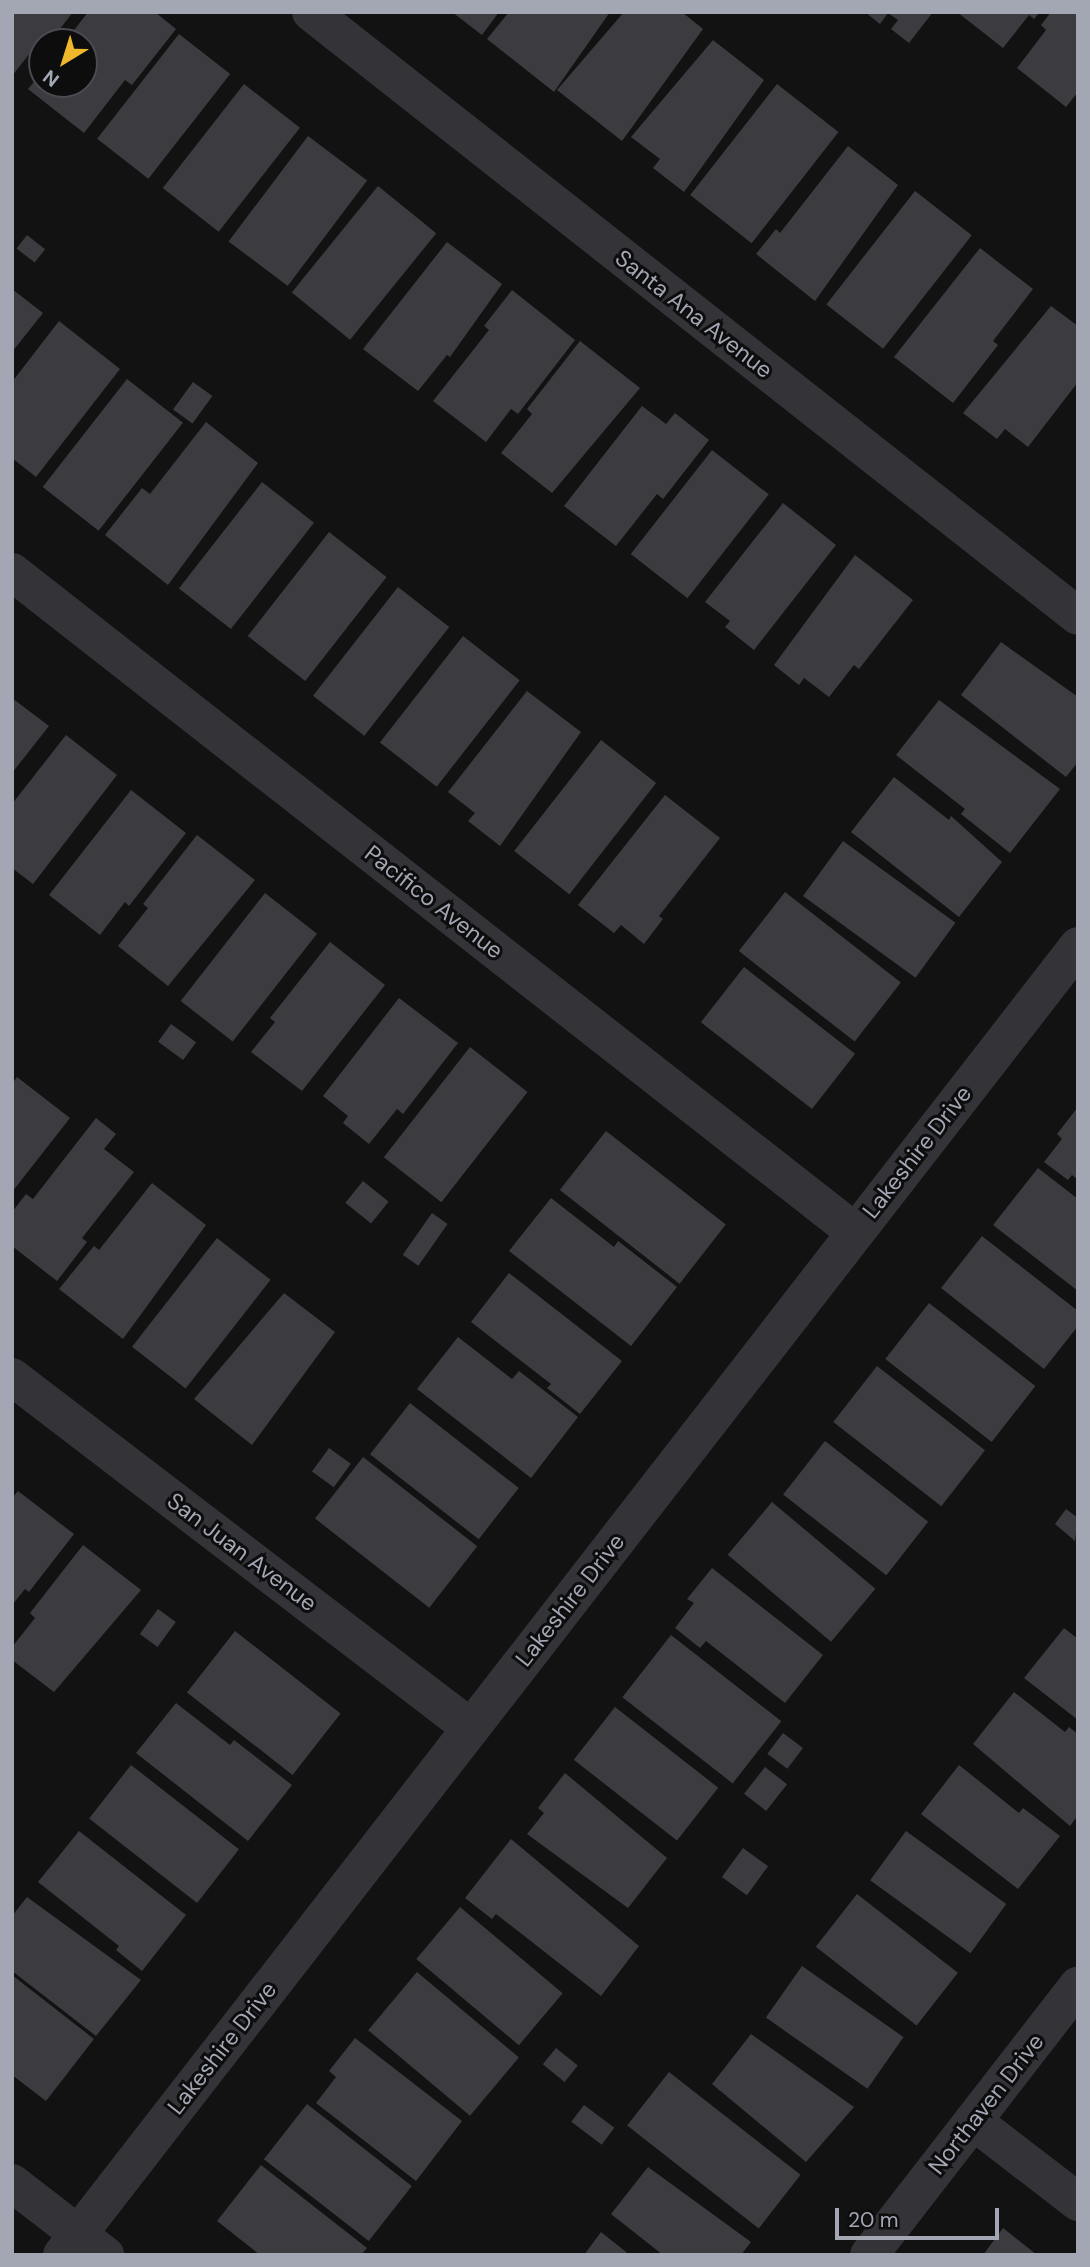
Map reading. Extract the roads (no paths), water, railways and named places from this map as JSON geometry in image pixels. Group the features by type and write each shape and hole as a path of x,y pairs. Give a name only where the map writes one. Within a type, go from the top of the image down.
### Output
{"street":[{"name":"Santa Ana Avenue","path":"311,12 1078,617"},
{"name":"Pacifico Avenue","path":"12,572 855,1232"},
{"name":"Lakeshire Drive","path":"82,2248 471,1728 1078,946"},
{"name":"San Juan Avenue","path":"12,1377 471,1728"},
{"name":"Northaven Drive","path":"869,2255 1078,1986"},
{"path":"973,2121 1078,2203"},
{"path":"12,2182 82,2248"}]}
